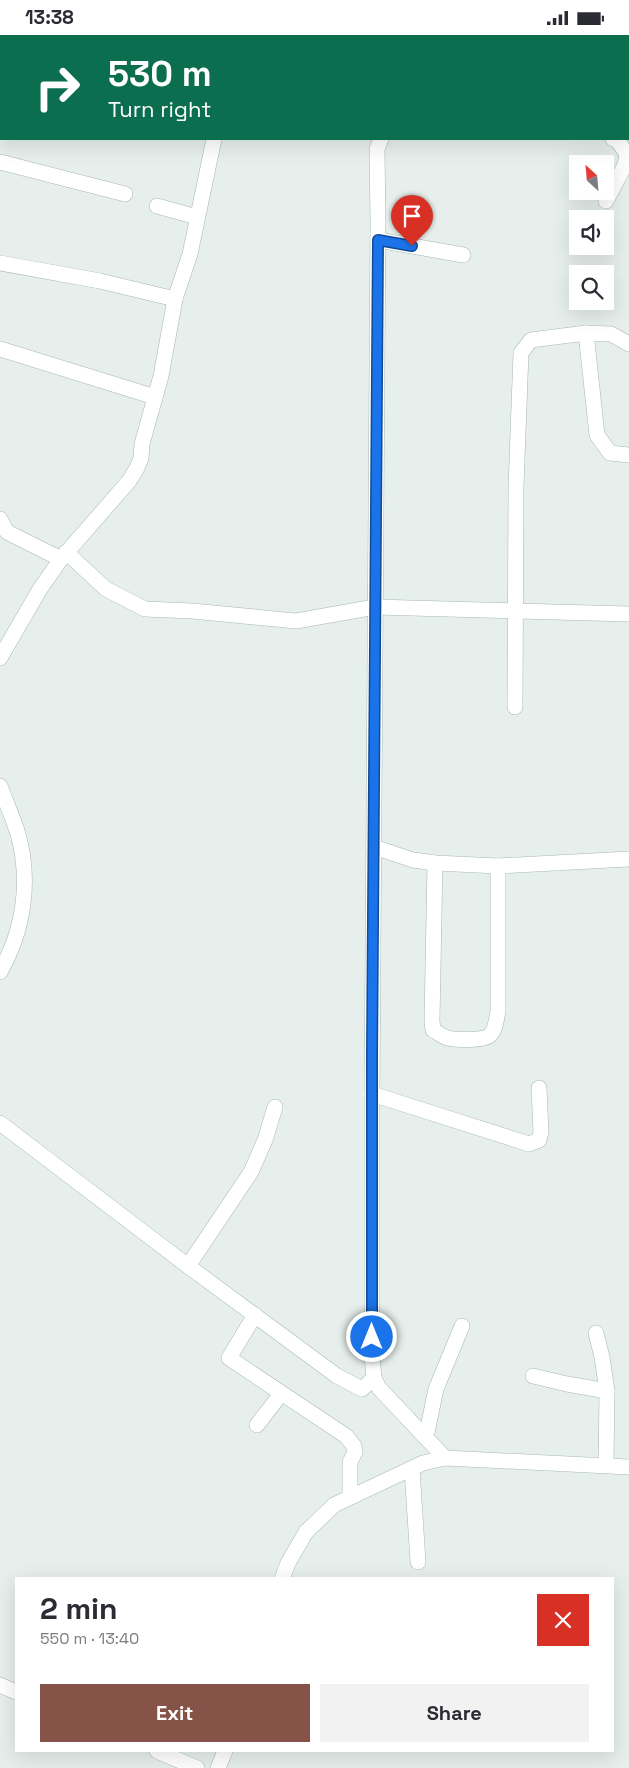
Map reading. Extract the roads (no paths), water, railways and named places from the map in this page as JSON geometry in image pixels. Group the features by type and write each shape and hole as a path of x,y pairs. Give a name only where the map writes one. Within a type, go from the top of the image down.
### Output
{"street":[{"path":"0,658 40,589 63,555 129,481 137,468 161,376 176,299 190,254 214,140"},
{"path":"381,140 377,149 372,1356 374,1379 379,1388 446,1458"},
{"path":"606,201 625,165 627,154 615,140"},
{"path":"0,162 125,194"},
{"path":"157,206 197,217"},
{"path":"378,240 463,255"},
{"path":"0,263 100,281 176,299"},
{"path":"586,333 597,435 610,453 629,455"},
{"path":"515,707 516,487 523,360 521,353 531,340 586,333 611,334 629,344"},
{"path":"0,349 155,397"},
{"path":"0,519 7,532 63,555 106,589 145,609 192,611 296,621 375,607 629,614"},
{"path":"0,786 17,833 25,878 24,903 19,927 11,953 0,972"},
{"path":"374,847 413,860 498,866 629,859"},
{"path":"435,863 432,1021 433,1030 448,1038 483,1039 490,1035 494,1027 498,1012 498,866"},
{"path":"372,1095 530,1144 539,1140 541,1132 539,1088"},
{"path":"188,1266 251,1172 275,1107"},
{"path":"0,1123 337,1376 351,1385 362,1389 374,1379"},
{"path":"255,1315 229,1358 346,1436 354,1446 355,1452 350,1461 350,1497"},
{"path":"426,1437 436,1389 462,1326"},
{"path":"596,1333 607,1391 606,1465"},
{"path":"533,1376 607,1391"},
{"path":"256,1425 281,1394"},
{"path":"283,1577 288,1563 306,1532 334,1505 423,1463 446,1458 629,1467"},
{"path":"412,1469 418,1562"},
{"path":"0,1685 15,1691"},
{"path":"159,1752 197,1768"},
{"path":"218,1768 225,1752"}]}
